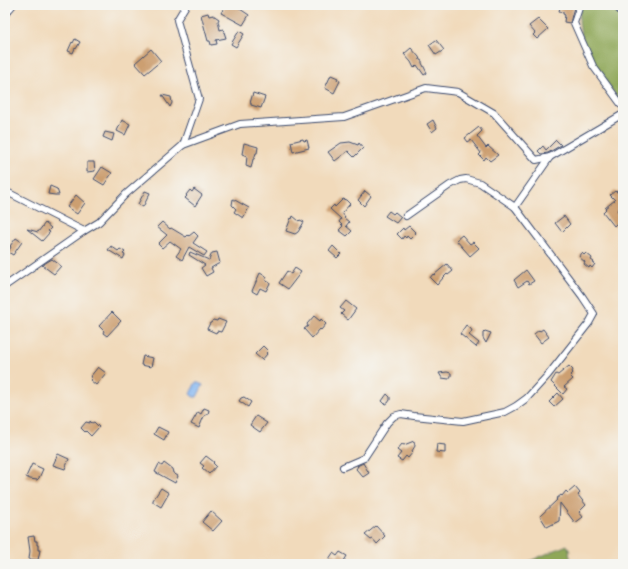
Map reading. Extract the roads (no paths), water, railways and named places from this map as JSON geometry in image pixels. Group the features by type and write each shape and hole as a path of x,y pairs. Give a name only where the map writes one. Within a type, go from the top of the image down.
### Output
{"main road":[{"path":"5,12 11,5"},
{"path":"616,5 623,12"}],"street":[{"path":"183,145 199,99 178,20 186,5"},
{"path":"580,5 574,23 593,66 623,107"},
{"path":"5,286 99,222 126,194 183,145 240,124 344,117 426,88 458,92 494,113 536,160 550,158 623,114"},
{"path":"515,207 550,158"},
{"path":"343,467 364,458 387,423 394,416 401,414 463,421 505,412 516,406 527,398 548,375 589,323 594,314 515,207 480,183 466,179 460,180 450,185 406,216"},
{"path":"5,192 84,231"}],"water":[{"path":"196,382 203,385 197,397 194,397 190,394"}]}
